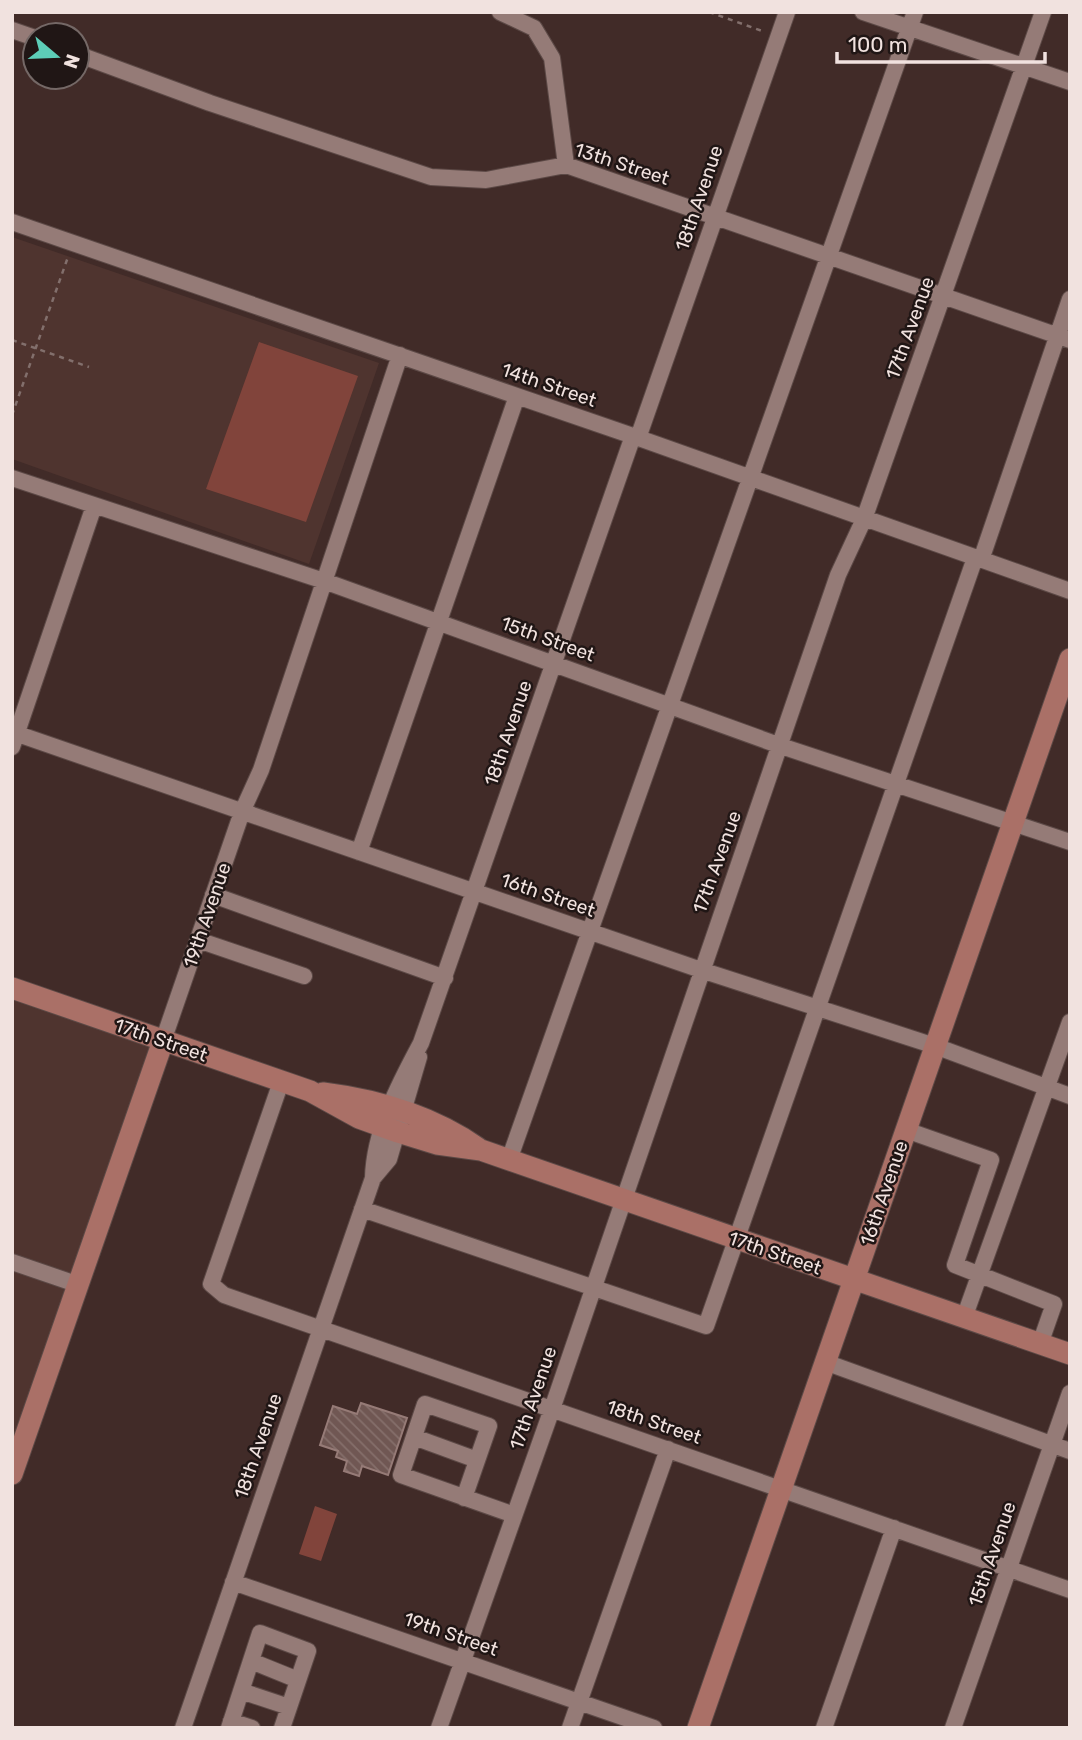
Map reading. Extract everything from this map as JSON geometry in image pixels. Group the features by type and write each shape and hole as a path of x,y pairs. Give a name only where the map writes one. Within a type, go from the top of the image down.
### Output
{"main road":[{"name":"16th Avenue","path":"698,1728 1070,659"},
{"name":"17th Street","path":"12,988 310,1091 359,1118 394,1119 437,1144 481,1150 1070,1354"},
{"name":"19th Avenue","path":"12,1474 163,1041"}],"street":[{"path":"500,12 534,28 552,58 566,165"},
{"name":"18th Avenue","path":"183,1728 373,1178 374,1156 394,1119 445,978 553,663 787,12"},
{"path":"863,12 1070,82"},
{"path":"509,1160 667,706 915,12"},
{"name":"17th Avenue","path":"439,1728 552,1409 838,575 864,519 1043,12"},
{"name":"13th Street","path":"91,59 430,177 486,180 566,165 1063,337"},
{"name":"14th Street","path":"12,222 636,437 1070,591"},
{"path":"362,1209 706,1326 895,783 1063,337 1070,299"},
{"name":"19th Avenue","path":"163,1041 242,811 261,770 400,355"},
{"path":"359,852 517,396"},
{"name":"15th Street","path":"12,478 324,581 781,746 1070,842"},
{"path":"14,737 94,506"},
{"name":"16th Street","path":"14,737 242,811 701,970 935,1046 1070,1096"},
{"path":"213,895 445,978"},
{"path":"198,940 304,975"},
{"path":"964,1318 1070,1022"},
{"name":"18th Street","path":"281,1082 211,1284 224,1295 1070,1590"},
{"path":"906,1130 991,1160 955,1265 1054,1304 1040,1344"},
{"path":"12,1262 79,1285"},
{"path":"825,1362 1070,1451"},
{"name":"15th Avenue","path":"953,1728 1070,1393"},
{"path":"464,1498 489,1426 425,1404 401,1475 464,1498 514,1515"},
{"path":"414,1437 477,1460"},
{"path":"570,1728 668,1449"},
{"path":"824,1728 894,1528"},
{"name":"19th Street","path":"233,1582 654,1728"},
{"path":"252,1728 230,1724 260,1633 308,1651 282,1728"},
{"path":"251,1661 298,1679"},
{"path":"241,1690 289,1707"}],"path":[{"path":"709,12 765,32"},
{"path":"12,415 69,253"},
{"path":"12,340 89,366"}],"shaded area":[{"path":"12,237 379,363 309,564 12,459"},
{"path":"259,342 358,376 306,522 206,489"},
{"path":"12,999 155,1046 12,1452"},
{"path":"315,1506 337,1514 321,1561 299,1554"}],"building":[{"path":"361,1403 407,1418 388,1475 362,1466 359,1476 344,1471 347,1461 336,1457 338,1451 320,1445 333,1406 357,1414"}]}
